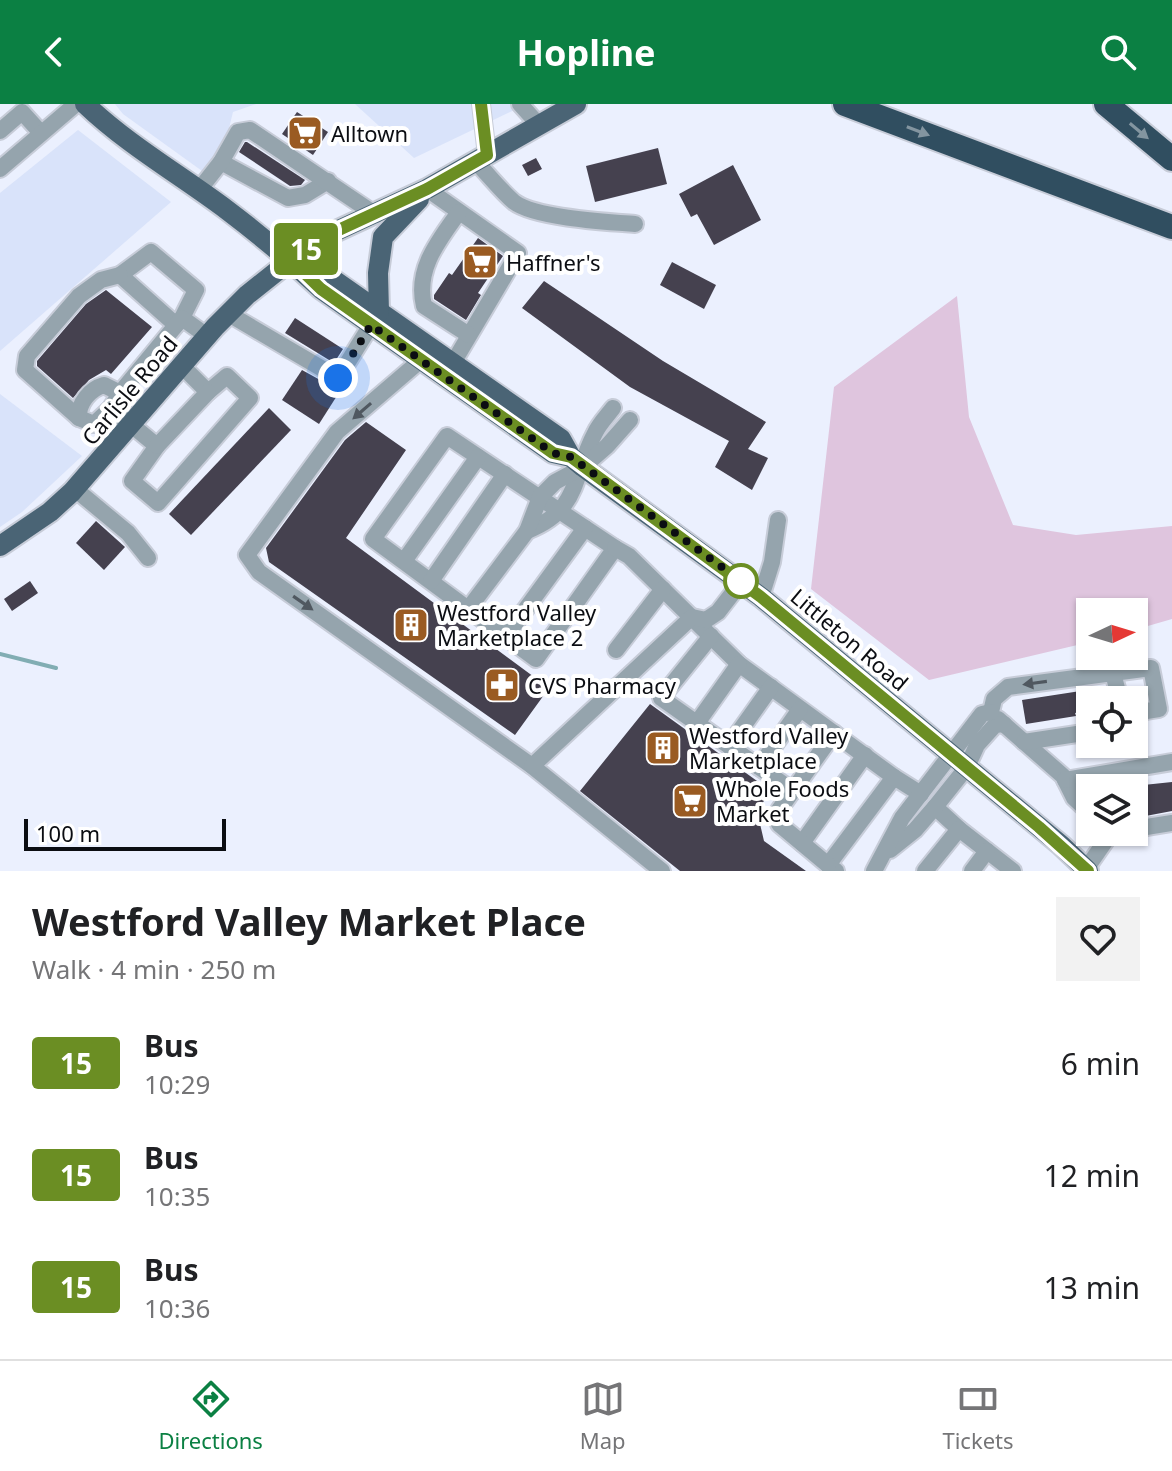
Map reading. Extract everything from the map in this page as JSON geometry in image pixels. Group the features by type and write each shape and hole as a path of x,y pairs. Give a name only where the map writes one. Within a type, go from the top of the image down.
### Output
{"highway":[{"path":"845,104 1172,227"},
{"path":"1106,104 1172,159"}],"main road":[{"name":"Littleton Road","path":"85,104 129,142 199,190 291,260 321,289 453,363 561,439 577,462"},
{"path":"375,318 383,237 427,189 576,104"},
{"name":"Carlisle Road","path":"0,546 50,512 75,489 207,336 291,260 317,240 427,189"},
{"name":"Littleton Road","path":"375,318 421,360 553,453 577,462 742,581 1087,870"}],"lane":[{"path":"0,169 76,104"},
{"path":"481,104 481,158 516,203 592,221 635,224"},
{"path":"520,104 538,124"},
{"path":"0,131 22,112 41,133"},
{"path":"199,190 221,162 238,132 250,130 376,215"},
{"path":"221,162 288,198 305,195 328,181"},
{"path":"427,189 518,253 453,363"},
{"path":"459,212 430,253 421,295 424,306 469,335"},
{"path":"151,252 196,290 179,321 111,408 94,424 79,418 25,370 25,364 27,356 79,296 101,280 120,275 151,252"},
{"path":"120,275 179,321 207,336"},
{"path":"229,314 338,378 375,318"},
{"path":"421,360 337,432 247,555 259,572 532,766 662,871"},
{"path":"181,365 208,392"},
{"path":"227,376 250,398 158,503 132,481 157,446 208,392 227,376"},
{"path":"79,418 83,401 97,387 104,385 120,393"},
{"path":"111,408 157,446"},
{"path":"527,531 560,512 570,497 577,462 613,408"},
{"path":"469,608 527,531 540,497 577,462 607,446 630,420"},
{"path":"615,548 536,659 373,539 447,436 629,556 739,664 921,794"},
{"path":"404,561 478,457"},
{"path":"431,581 505,474"},
{"path":"75,489 128,533 148,558"},
{"path":"761,597 772,562 778,520"},
{"path":"506,636 585,528"},
{"path":"692,617 706,620 718,612 742,581"},
{"path":"616,650 663,589"},
{"path":"532,766 692,617"},
{"path":"711,636 661,698 793,791"},
{"path":"697,723 739,664"},
{"path":"991,712 994,699 1008,687 1151,668 1165,707"},
{"path":"1113,673 1116,686"},
{"path":"729,746 771,687"},
{"path":"759,767 800,709"},
{"path":"885,854 915,830 935,807 982,714 991,712"},
{"path":"991,712 1065,780 1076,800"},
{"path":"874,871 902,818 921,794 960,761 995,725 1004,724"},
{"path":"834,733 779,810 779,824 832,868 894,777"},
{"path":"1024,742 1076,734"},
{"path":"802,843 865,755"},
{"path":"1065,780 1172,762"},
{"path":"935,807 1013,871"},
{"path":"1148,827 1172,823"},
{"path":"925,871 959,829"},
{"path":"1087,870 1103,846"},
{"path":"972,871 987,851"}],"shaded area":[{"path":"115,104 256,104 233,112 216,181 123,114"},
{"path":"355,104 527,104 414,158"},
{"path":"78,130 171,202 0,351 0,193"},
{"path":"957,296 969,417 1013,525 1076,535 1172,526 1172,619 1148,626 1148,598 1076,598 1076,645 929,680 811,589 834,387"},
{"path":"0,394 82,456 22,512 0,527"}],"building":[{"name":"Alltown","path":"297,112 328,132 313,155 282,134"},
{"path":"245,142 305,180 301,185 290,186 239,152"},
{"path":"658,148 667,184 595,202 586,166"},
{"path":"536,158 542,169 528,176 522,165"},
{"path":"733,165 761,220 714,245 697,214 691,217 679,194"},
{"path":"478,238 503,256 478,293 481,295 466,320 434,299 434,295"},
{"path":"672,262 716,285 704,309 660,285"},
{"path":"544,281 663,361 766,422 748,449 768,458 752,490 715,467 729,441 630,387 522,308"},
{"path":"106,290 152,327 111,374 106,370 89,380 73,398 37,366 37,361 86,304"},
{"path":"295,318 343,349 334,363 285,333"},
{"path":"302,370 340,391 319,424 282,400"},
{"path":"269,408 291,430 191,535 169,514"},
{"name":"Westford Valley Marketplace 2","path":"366,422 406,450 346,538 549,688 515,735 269,562 266,548 345,440"},
{"path":"96,521 125,547 104,570 76,543"},
{"path":"30,581 38,593 12,611 4,599"},
{"path":"1076,692 1076,716 1026,724 1022,700"},
{"name":"Westford Valley Marketplace","path":"650,704 771,791 757,811 764,841 806,871 680,871 580,791"},
{"path":"1172,782 1172,811 1148,816 1148,785"}],"waterway":[{"path":"0,654 56,668"}],"bus line":[{"name":"15","path":"481,104 487,155 376,215 317,240 291,260 321,289 553,453 571,457 742,581 1061,845 1088,871"}],"place":[{"name":"Alltown","path":"305,133"},
{"name":"Haffner's","path":"480,262"},
{"name":"Westford Valley Marketplace 2","path":"411,625"},
{"name":"CVS Pharmacy","path":"502,685"},
{"name":"Westford Valley Marketplace","path":"663,748"},
{"name":"Whole Foods Market","path":"690,801"}],"route":[{"path":"338,378 371,325 553,453 571,457 741,581"}]}
